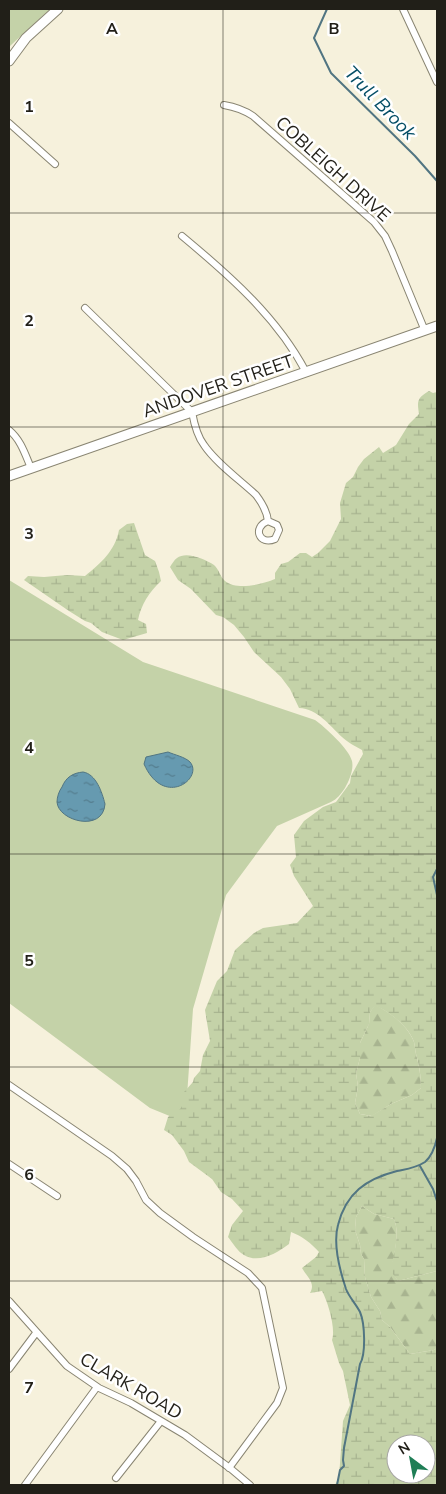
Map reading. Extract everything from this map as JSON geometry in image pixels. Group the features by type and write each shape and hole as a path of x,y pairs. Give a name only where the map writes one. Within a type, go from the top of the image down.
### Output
{"main road":[{"path":"9,61 26,38 58,9"},
{"name":"ANDOVER STREET","path":"9,476 437,326"}],"street":[{"path":"403,9 437,82"},
{"name":"COBLEIGH DRIVE","path":"224,106 237,108 253,116 374,222 385,236 425,331"},
{"path":"9,123 55,164"},
{"path":"182,236 251,298 298,358 306,372"},
{"path":"85,308 192,412 199,437 204,445 211,454 256,495 264,506 268,521"},
{"path":"9,430 22,445 30,468"},
{"path":"9,1085 112,1156 127,1169 146,1200 160,1213 248,1273 262,1288 281,1371 283,1388 277,1403 229,1468"},
{"path":"9,1164 56,1196"},
{"name":"CLARK ROAD","path":"9,1301 67,1366 97,1387 131,1403 185,1435 250,1485"},
{"path":"9,1369 36,1333"},
{"path":"25,1485 97,1387"},
{"path":"116,1478 161,1421"}],"green space":[{"path":"9,9 50,9 9,46"},
{"path":"429,391 437,392 437,1271 398,1281 390,1270 395,1251 396,1224 394,1219 374,1214 362,1206 356,1217 355,1230 364,1259 365,1277 371,1297 380,1311 382,1320 390,1327 410,1354 437,1348 437,1485 335,1485 339,1477 343,1421 350,1405 343,1371 332,1340 331,1315 327,1302 322,1291 310,1293 312,1286 302,1268 316,1257 319,1252 306,1240 291,1232 289,1244 273,1254 256,1258 242,1254 228,1237 232,1225 243,1211 232,1199 221,1192 212,1179 189,1162 184,1151 172,1135 164,1130 168,1117 181,1108 184,1092 200,1071 203,1055 210,1041 205,1010 217,981 227,971 235,950 254,933 263,928 297,923 313,906 294,876 290,865 296,857 294,835 304,821 323,807 336,802 350,783 351,776 363,754 362,750 344,739 318,714 299,708 290,689 281,677 254,652 234,625 223,617 216,615 191,589 178,580 170,567 181,556 196,557 214,565 223,579 230,584 250,586 275,579 275,573 281,564 288,562 300,553 306,553 312,557 318,553 330,541 341,519 340,503 346,483 353,477 364,459 379,447 383,453 396,445 409,424 419,414 420,398","holes":["375,1006 398,1020 412,1037 419,1066 421,1088 412,1095 391,1104 371,1116 360,1114 355,1103 358,1087 356,1073 360,1058 360,1043 369,1024 370,1012"]},
{"path":"134,523 145,555 155,561 161,581 146,599 139,614 138,620 146,624 147,633 123,640 102,632 24,580 28,576 85,576 111,550 119,530 127,524"},
{"path":"9,580 143,662 315,720 342,745 352,761 350,779 339,796 331,802 277,826 226,895 193,1009 186,1111 177,1119 150,1108 9,1003"},
{"path":"375,1005 398,1020 411,1036 419,1067 421,1088 412,1095 391,1104 372,1116 360,1114 355,1103 358,1087 356,1073 360,1058 360,1043 369,1024 370,1012"},
{"path":"362,1206 374,1214 394,1219 396,1237 391,1270 398,1281 437,1271 437,1348 434,1350 410,1354 390,1327 382,1320 380,1311 371,1297 365,1277 364,1259 355,1230 356,1217"}],"water":[{"path":"168,752 188,760 193,769 192,775 187,782 180,786 162,785 152,777 144,764 146,757"},
{"path":"76,773 88,773 95,780 105,804 102,813 97,819 89,821 72,819 59,809 57,802 59,792 68,778"}],"waterway":[{"name":"Trull Brook","path":"327,9 314,38 331,73 415,156 437,181"},
{"name":"Trull Brook","path":"437,869 433,877 437,895"},
{"path":"337,1485 340,1470 344,1466 344,1448 362,1359 364,1339 360,1312 347,1292 340,1266 336,1240 338,1225 346,1204 359,1189 376,1178 415,1167 425,1162 430,1157 437,1138"},
{"path":"420,1166 433,1189 437,1201"}]}
